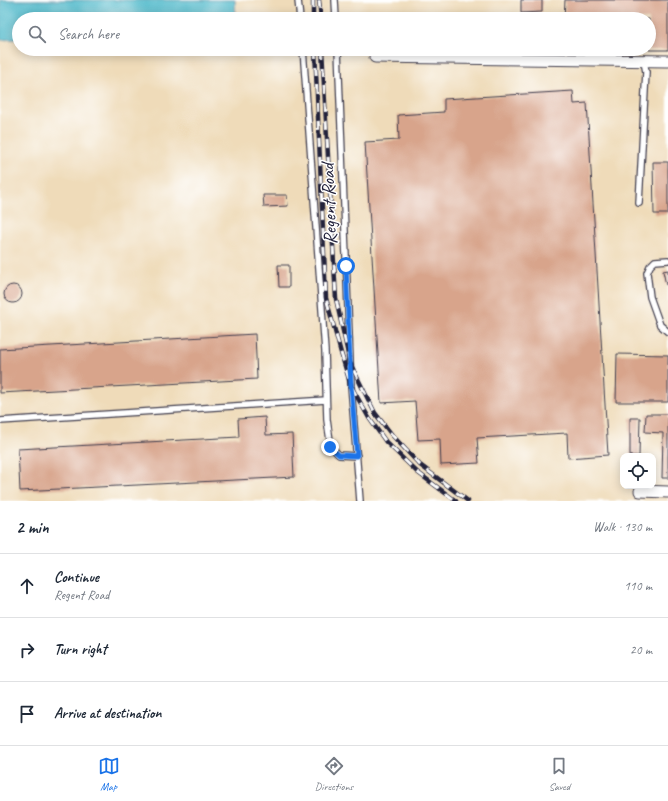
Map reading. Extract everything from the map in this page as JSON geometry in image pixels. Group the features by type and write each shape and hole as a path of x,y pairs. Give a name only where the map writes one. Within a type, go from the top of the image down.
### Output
{"street":[{"path":"375,57 668,61"},
{"path":"640,491 668,492"}],"lane":[{"path":"298,0 299,12"},
{"path":"335,0 336,12"},
{"path":"303,56 324,343 326,420 330,447 339,455 357,456"},
{"name":"Regent Road","path":"338,56 351,378 360,501"},
{"path":"639,203 646,72 644,61"},
{"path":"668,260 655,261 650,266 647,273 650,297 660,325 668,332"},
{"path":"0,421 326,400"}],"water":[{"path":"0,0 235,0 236,12 12,12 12,39 0,40"}],"building":[{"path":"521,0 542,0 542,12 521,12"},
{"path":"565,0 668,0 668,50 656,50 656,12 564,12"},
{"path":"573,91 574,104 587,103 608,455 568,458 567,433 477,438 479,463 441,465 440,439 418,440 415,401 381,403 365,142 399,140 398,115 444,112 444,99"},
{"path":"653,162 668,162 668,214 654,214"},
{"path":"263,195 287,195 288,206 264,207"},
{"path":"278,265 289,265 289,287 279,287"},
{"path":"668,270 668,285 666,285 663,271"},
{"path":"13,285 19,288 22,294 19,300 13,303 7,300 4,294 7,288"},
{"path":"255,334 257,379 0,393 0,349"},
{"path":"617,354 668,355 668,402 616,402"},
{"path":"646,414 668,414 668,478 662,478 663,433 645,432"},
{"path":"265,417 266,435 292,434 294,477 20,491 18,449 239,437 238,419"},
{"path":"630,418 640,418 639,453 630,453"}],"railway":[{"path":"313,0 313,12"},
{"path":"319,0 320,12"},
{"path":"315,56 326,298 351,386 369,418 386,442 417,472 456,501"},
{"path":"322,56 336,299 350,363 375,413 392,435 420,465 468,501"}],"route":[{"path":"330,447 339,455 357,456 351,386 346,266"}]}
